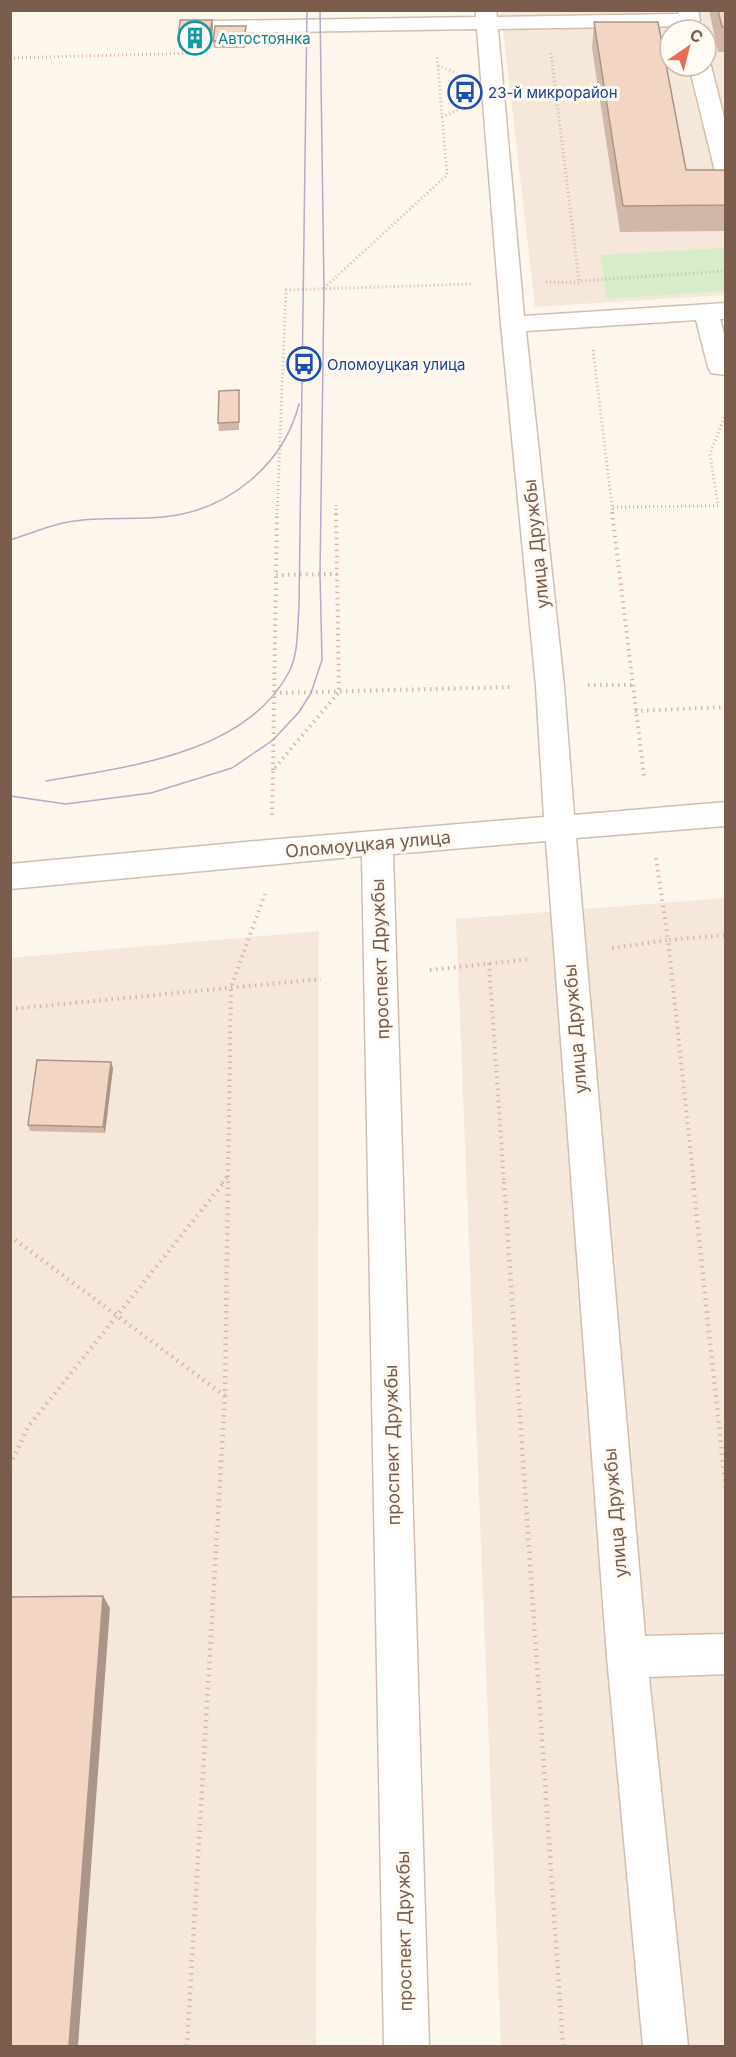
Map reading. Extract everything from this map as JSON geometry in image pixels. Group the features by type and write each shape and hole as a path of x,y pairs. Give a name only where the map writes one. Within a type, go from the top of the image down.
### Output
{"street":[{"path":"213,27 487,16 546,24 658,21"},
{"name":"улица Дружбы","path":"487,16 513,324 550,686 562,828 570,965 627,1657 666,2046"},
{"path":"703,78 726,171"},
{"path":"513,324 716,312 720,367 726,367"},
{"name":"Оломоуцкая улица","path":"10,878 726,814"},
{"name":"проспект Дружбы","path":"377,844 407,2046"},
{"path":"627,1657 726,1654"}],"path":[{"path":"546,24 579,281"},
{"path":"10,58 206,53"},
{"path":"324,288 447,175 437,55"},
{"path":"438,66 464,75"},
{"path":"442,117 466,106"},
{"path":"538,282 726,271"},
{"path":"272,819 278,451 286,290 477,284"},
{"path":"593,344 644,776"},
{"path":"614,507 718,506 710,454 726,413"},
{"path":"273,770 339,692 336,505"},
{"path":"276,574 337,574"},
{"path":"582,685 632,685"},
{"path":"274,693 512,687"},
{"path":"635,711 726,707"},
{"path":"656,857 668,940 726,1491"},
{"path":"187,2046 225,1395 231,987 265,894"},
{"path":"610,949 668,940 726,935"},
{"path":"430,970 534,959"},
{"path":"489,963 563,2046"},
{"path":"10,1009 321,980"},
{"path":"10,1465 28,1427 230,1174"},
{"path":"10,1236 225,1395"}],"shaded area":[{"path":"501,11 725,11 725,295 535,307"},
{"path":"725,898 725,2046 501,2046 456,919"},
{"path":"319,931 316,2046 11,2046 10,958"}],"green space":[{"path":"725,248 725,291 607,299 600,255"}],"building":[{"path":"718,10 726,10 726,27 722,27"},
{"path":"180,20 212,20 209,41 178,40"},
{"path":"594,22 658,22 658,78 669,78 686,170 726,170 726,205 623,206"},
{"path":"215,26 246,26 244,41 213,41"},
{"path":"239,390 239,422 218,423 219,391"},
{"path":"37,1060 111,1062 103,1127 28,1125"},
{"path":"103,1596 69,2046 10,2046 10,1597"}],"tram line":[{"path":"46,781 147,762 215,739 244,722 270,700 292,665 296,649 299,608 307,10"},
{"path":"10,796 66,804 151,793 232,768 273,740 299,712 311,693 322,660 320,574 324,288 320,10"},
{"path":"10,540 63,523 163,517 209,506 249,482 266,465 280,447 299,404"}],"place":[{"name":"Автостоянка","path":"195,38"},
{"name":"23-й микрорайон","path":"465,92"},
{"name":"Оломоуцкая улица","path":"304,364"}]}
